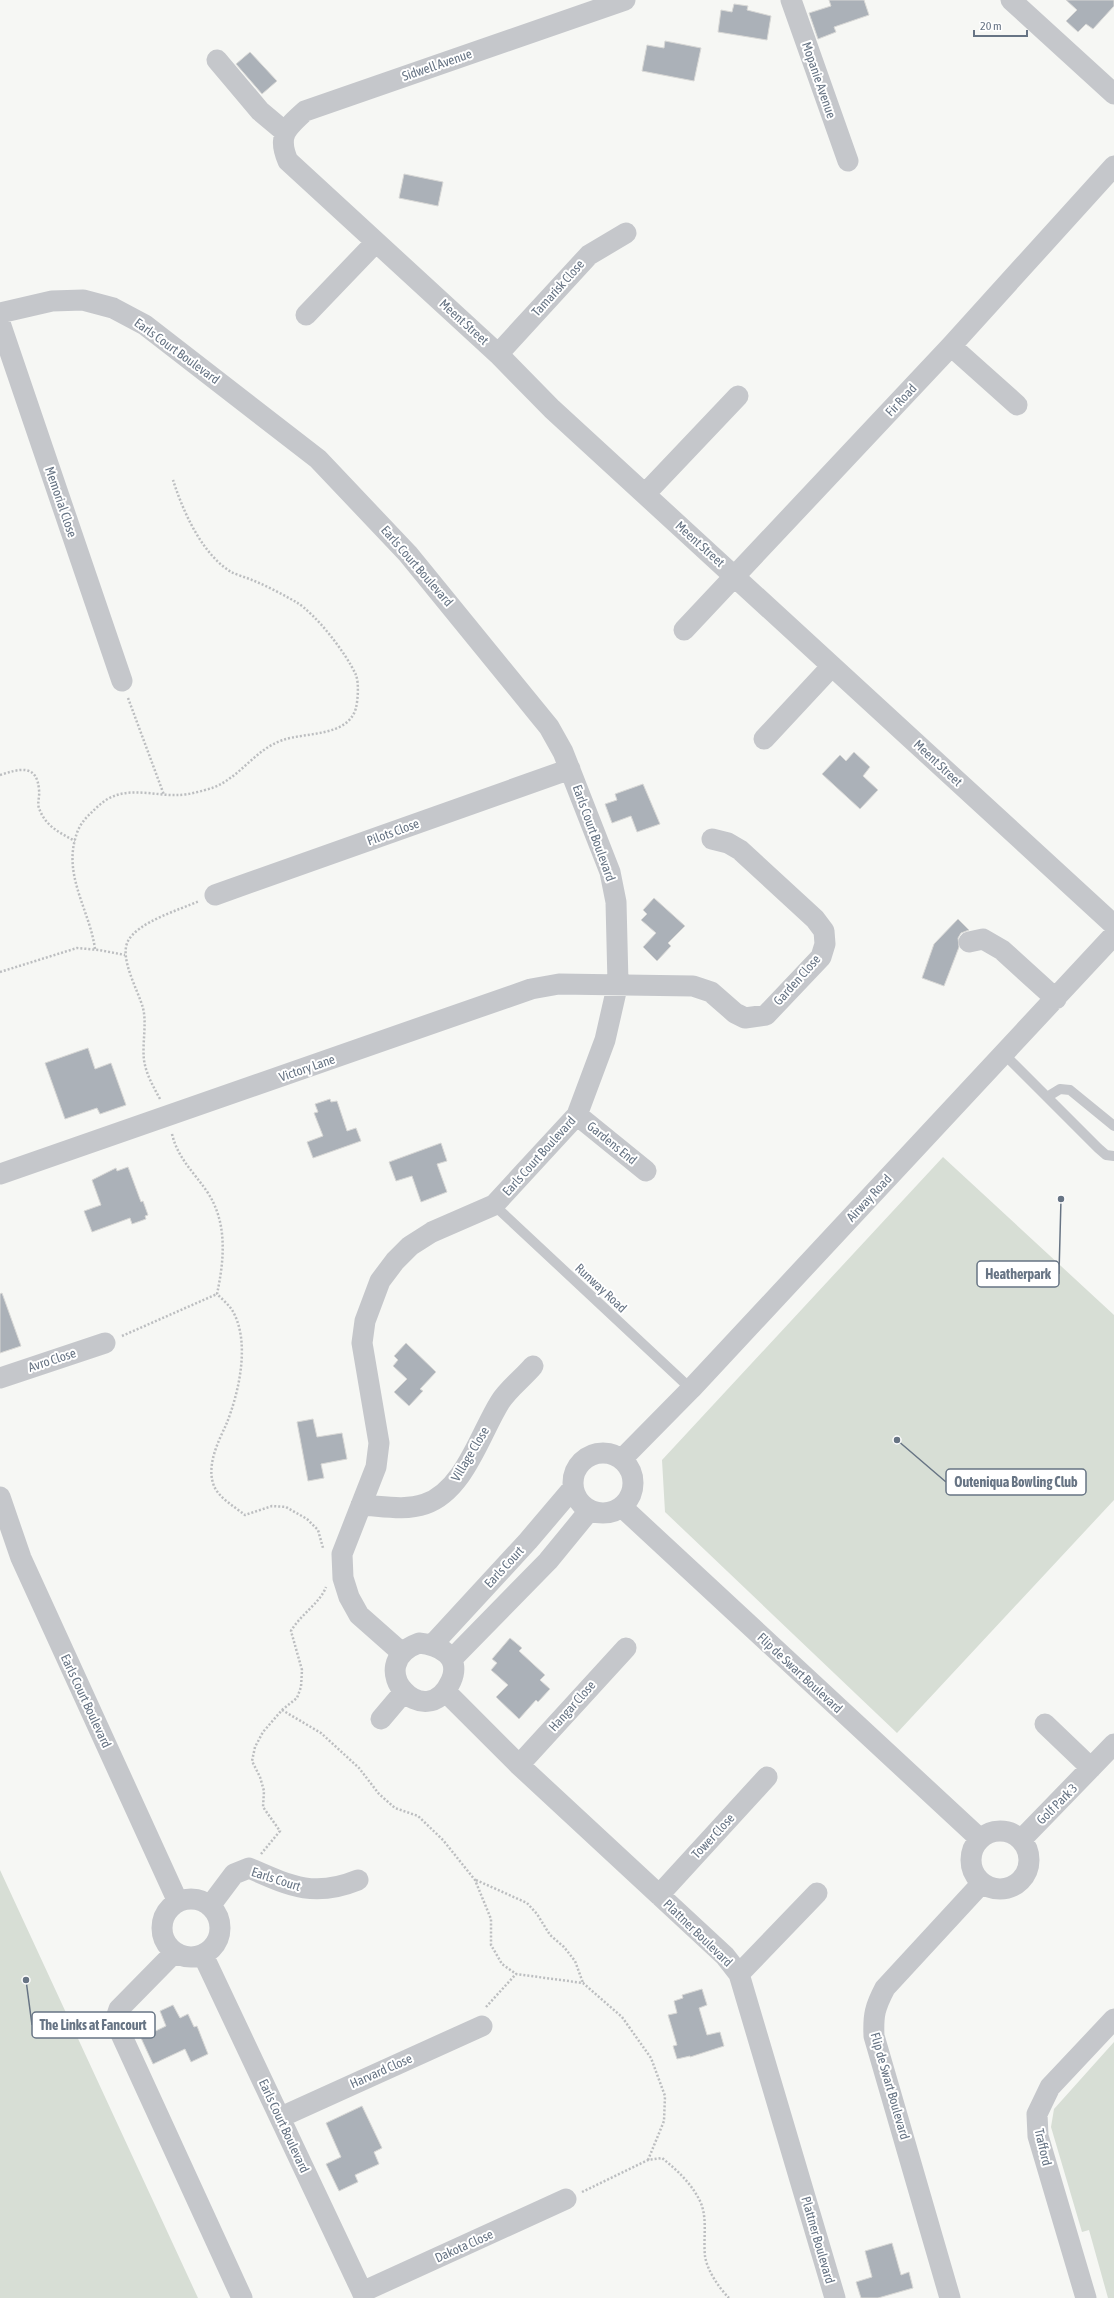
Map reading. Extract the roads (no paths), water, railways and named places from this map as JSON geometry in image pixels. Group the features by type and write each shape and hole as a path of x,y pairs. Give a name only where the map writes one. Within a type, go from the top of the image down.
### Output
{"street":[{"name":"Sidwell Avenue","path":"284,132 305,111 625,0"},
{"name":"Mopanie Avenue","path":"791,0 848,161"},
{"path":"1011,0 1114,94"},
{"path":"217,60 260,111 284,132"},
{"name":"Meent Street","path":"284,132 282,142 288,161 498,354 552,409 1114,925"},
{"name":"Fir Road","path":"684,630 951,346 1114,166"},
{"name":"Tamarisk Close","path":"498,354 589,255 626,233"},
{"path":"306,316 376,242"},
{"name":"Earls Court Boulevard","path":"0,313 52,300 83,300 113,308 145,325 318,459 357,498 408,554 519,687 549,727 570,769 610,872 616,902 618,983 606,1040 577,1115 494,1206 432,1232 410,1246 395,1261 380,1281 365,1321 362,1343 379,1444 376,1467 342,1554 343,1578 349,1597 359,1615 402,1653"},
{"name":"Memorial Close","path":"0,323 122,681"},
{"path":"951,346 1017,405"},
{"path":"645,494 738,396"},
{"path":"764,739 832,666"},
{"name":"Pilots Close","path":"216,895 570,769"},
{"name":"Garden Close","path":"618,983 693,986 711,992 735,1013 745,1018 756,1018 766,1015 821,957 825,944 824,931 815,919 740,850 728,843 712,839"},
{"name":"Airway Road","path":"622,1459 691,1389 1114,935"},
{"path":"969,942 984,939 1002,950 1056,999"},
{"name":"Victory Lane","path":"0,1174 531,989 559,984 618,983"},
{"name":"Gardens End","path":"577,1115 646,1171"},
{"name":"Avro Close","path":"0,1378 105,1343"},
{"name":"Village Close","path":"361,1505 410,1508 426,1504 440,1495 453,1483 467,1465 501,1401 533,1366"},
{"path":"609,1453 622,1459 629,1468 633,1477 633,1488 629,1499 622,1507 606,1514 589,1510 578,1501 573,1488 574,1473 582,1461 594,1454 609,1453"},
{"name":"Earls Court","path":"433,1644 528,1541 573,1488"},
{"name":"Earls Court Boulevard","path":"0,1497 21,1558 178,1902"},
{"name":"Flip de Swart Boulevard","path":"622,1507 979,1838"},
{"name":"Earls Court","path":"452,1659 548,1561 589,1510"},
{"path":"419,1643 433,1644 443,1649 452,1659 454,1675 446,1692 437,1699 425,1702 413,1699 403,1693 397,1682 395,1670 402,1653 419,1643"},
{"name":"Hangar Close","path":"519,1765 626,1648"},
{"name":"Plattner Boulevard","path":"446,1692 519,1765 725,1956 739,1974 835,2298"},
{"path":"381,1719 403,1693"},
{"path":"1045,1724 1091,1768"},
{"name":"Golf Park 3","path":"1022,1839 1114,1744"},
{"name":"Tower Close","path":"659,1895 768,1778"},
{"path":"1002,1831 1013,1833 1022,1839 1028,1848 1030,1861 1024,1877 1015,1886 1006,1890 995,1890 981,1884 973,1870 972,1858 979,1838 991,1832 1002,1831"},
{"name":"Earls Court","path":"210,1906 234,1874 250,1868 282,1884 300,1889 320,1890 341,1887 358,1880"},
{"name":"Flip de Swart Boulevard","path":"950,2298 874,2036 873,2017 875,2006 885,1988 981,1884"},
{"path":"739,1974 817,1893"},
{"path":"195,1899 210,1906 220,1922 220,1932 217,1942 203,1955 189,1957 175,1952 169,1946 162,1930 166,1914 178,1902 195,1899"},
{"path":"175,1952 119,2009 115,2021 242,2298"},
{"name":"Earls Court Boulevard","path":"203,1955 281,2117 363,2295"},
{"name":"Trafford","path":"1086,2298 1038,2136 1038,2114 1050,2087 1114,2019"},
{"name":"Harvard Close","path":"281,2117 482,2026"},
{"name":"Dakota Close","path":"363,2295 566,2199"}],"lane":[{"path":"1003,1053 1098,1148 1106,1155 1114,1156"},
{"path":"1047,1097 1060,1089 1067,1089 1114,1126"},
{"name":"Runway Road","path":"494,1206 691,1389"}],"place":[{"name":"Heatherpark","path":"1061,1199"},
{"name":"Outeniqua Bowling Club","path":"897,1440"},
{"name":"The Links at Fancourt","path":"26,1980"}]}
